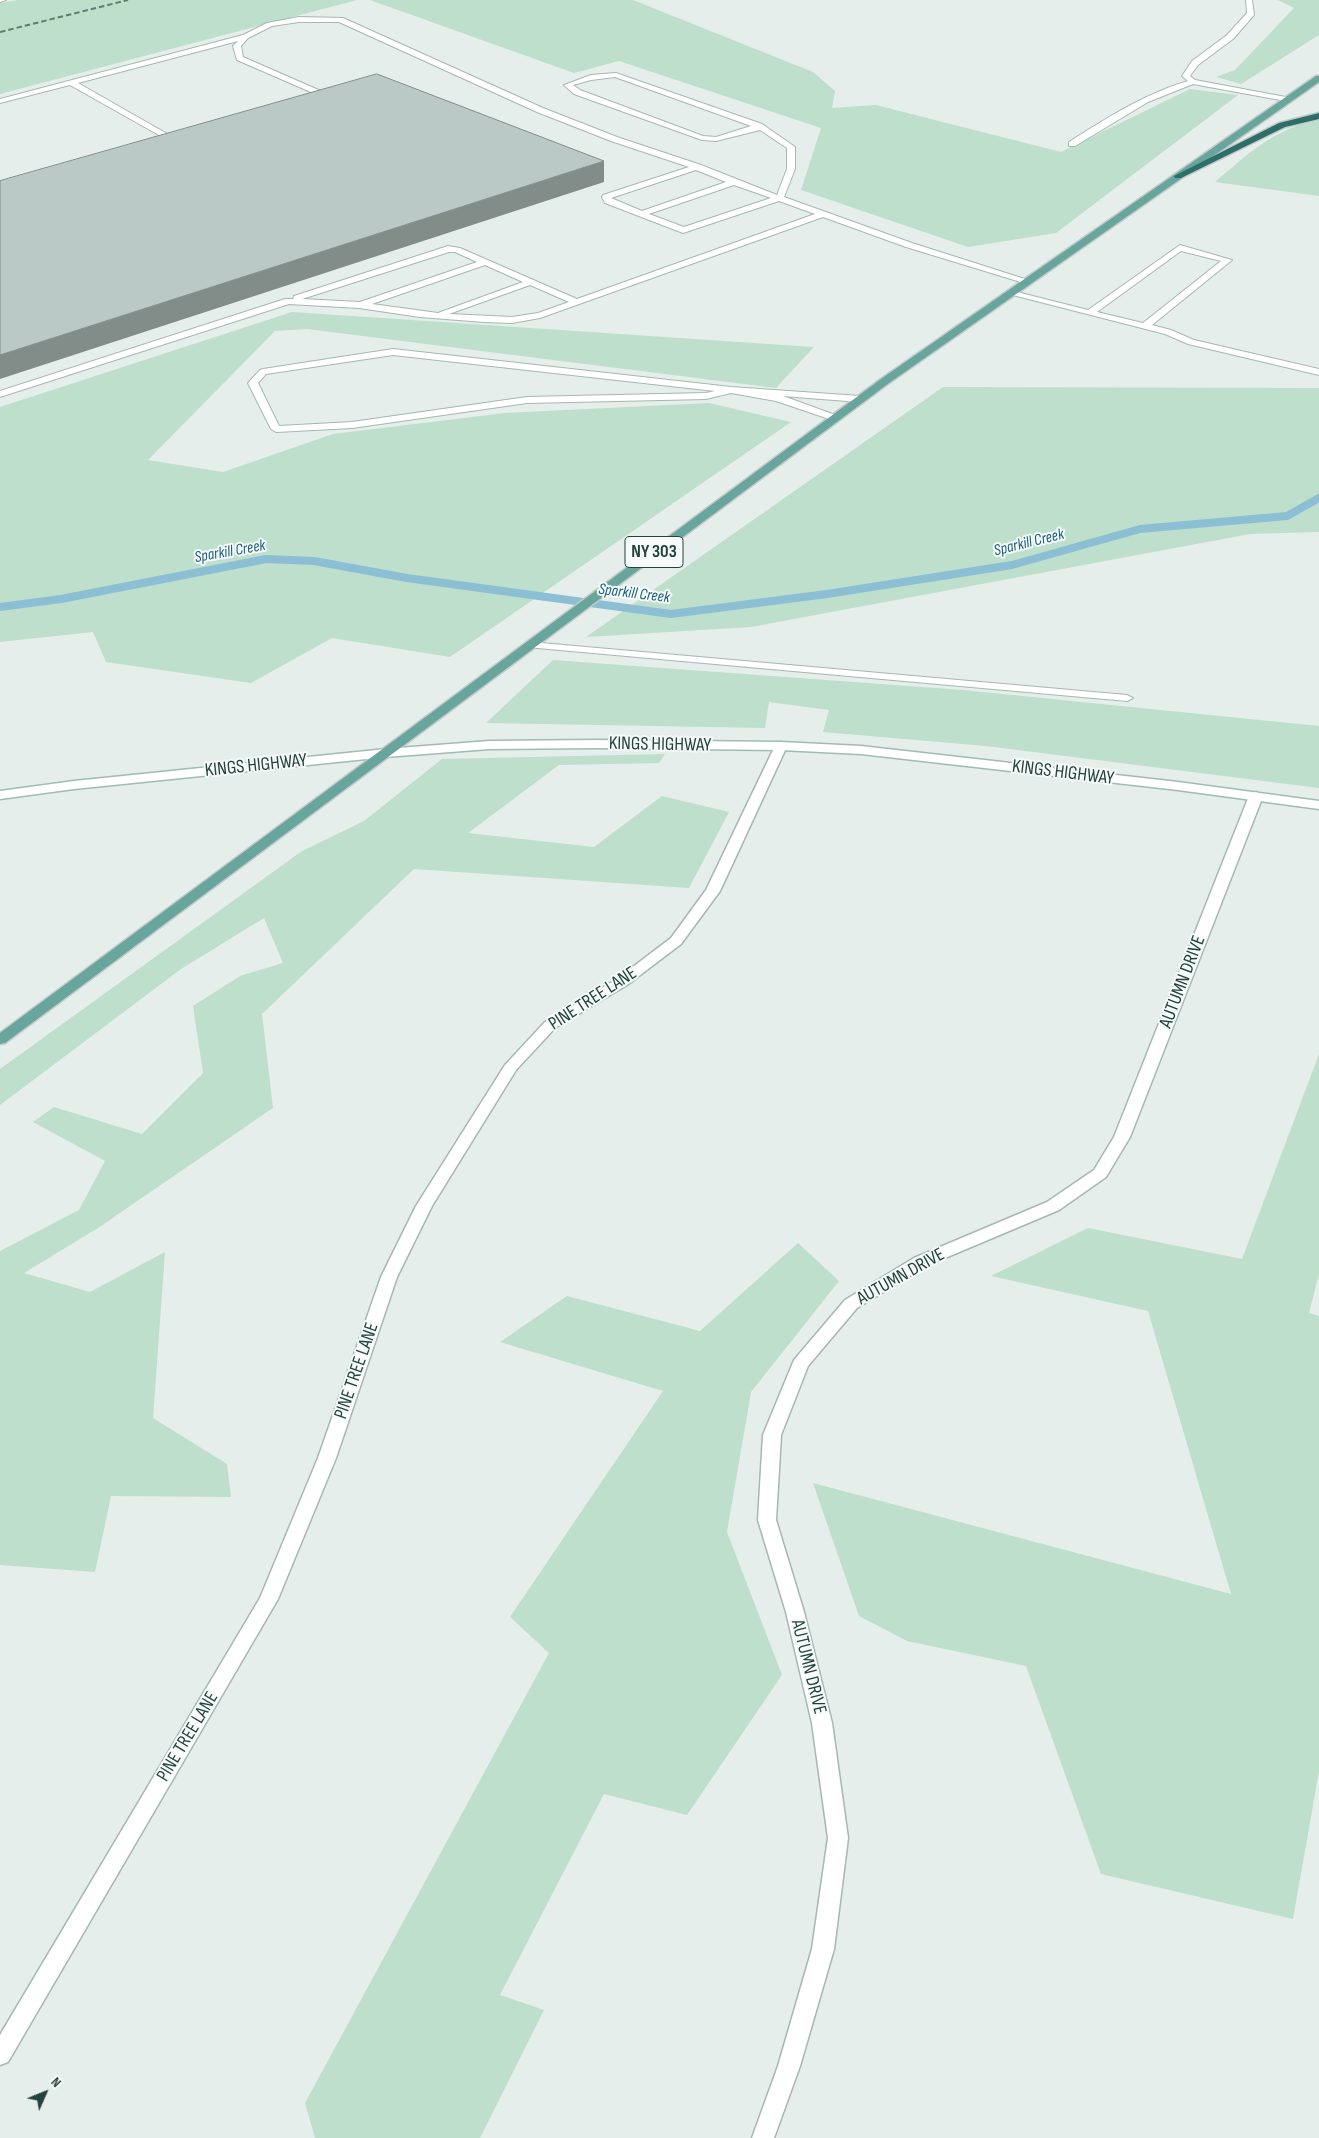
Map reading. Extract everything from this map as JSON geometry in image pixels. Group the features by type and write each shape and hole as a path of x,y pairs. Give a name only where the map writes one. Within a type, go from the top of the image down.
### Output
{"highway":[{"path":"1178,176 1276,128 1319,116"}],"main road":[{"name":"NY 303","path":"0,1040 835,418 1009,293 1319,78"}],"street":[{"name":"KINGS HIGHWAY","path":"0,795 74,785 386,753 489,746 597,744 781,746 860,750 1319,805"},
{"name":"PINE TREE LANE","path":"0,2055 269,1599 327,1458 389,1277 424,1206 510,1068 550,1025 622,982 676,941 713,891 781,746"},
{"name":"AUTUMN DRIVE","path":"762,2138 789,2066 824,1949 838,1838 822,1723 795,1612 767,1520 772,1435 800,1364 850,1304 920,1262 1053,1206 1100,1173 1122,1137 1256,796"}],"lane":[{"path":"1193,82 1186,76 1195,63 1230,37 1251,13 1249,0"},
{"path":"0,101 243,37 262,27 287,21 319,18 340,20 540,110 614,139 698,167 734,182 909,244 1027,281"},
{"path":"243,37 237,46 240,58 327,97 309,102"},
{"path":"759,126 716,139 702,138 577,92 568,85 583,78 597,75 616,75 759,126 791,147 791,169 780,198"},
{"path":"71,82 173,141"},
{"path":"1072,144 1156,94 1174,86 1193,82 1288,100"},
{"path":"163,143 182,138"},
{"path":"698,167 606,197 608,201 683,230 780,198"},
{"path":"641,214 734,182"},
{"path":"288,301 359,305 437,315 512,320 540,314 577,302 823,214"},
{"path":"1089,313 1180,248 1228,260 1144,326"},
{"path":"0,394 440,250 457,250 577,302"},
{"path":"359,305 486,262"},
{"path":"437,315 530,282"},
{"path":"1009,293 1168,332 1191,342 1319,372"},
{"path":"835,418 778,398 731,390 706,396 527,400 352,425 276,429 253,383 263,372 393,352 731,390 860,400"},
{"path":"530,645 1127,698"}],"green space":[{"path":"18,0 357,0 0,94 0,3"},
{"path":"370,0 633,0 813,72 835,91 832,108 876,105 1061,152 1190,89 1238,95 1056,233 968,247 801,190 821,128 619,61 574,73"},
{"path":"1278,0 1319,0 1319,35 1241,84 1216,77 1235,70 1294,8"},
{"path":"1319,121 1319,196 1215,182 1250,153 1275,136 1303,124"},
{"path":"292,312 814,347 776,388 307,329 275,331 148,460 223,472 333,434 505,413 709,403 791,422 450,657 332,638 251,683 106,662 93,632 0,642 0,407"},
{"path":"943,387 1319,388 1319,532 1250,534 751,627 586,637"},
{"path":"553,660 963,690 1319,726 1319,788 986,746 823,732 829,710 769,702 765,728 486,723"},
{"path":"665,754 659,763 559,765 468,833 594,847 662,796 729,812 689,888 414,869 262,1014 273,1108 98,1228 24,1273 90,1292 165,1252 153,1418 227,1464 231,1497 111,1496 95,1572 0,1565 0,1251 79,1210 105,1161 33,1122 54,1107 142,1134 203,1073 193,1006 240,976 283,963 264,918 181,969 0,1105 0,1069 302,851 364,821 442,759"},
{"path":"1319,1054 1319,1274 1309,1313 1319,1316 1319,1771 1293,1919 1101,1874 1026,1666 907,1641 859,1616 813,1483 1231,1594 1148,1311 991,1276 1088,1228 1242,1259"},
{"path":"798,1243 839,1281 751,1392 727,1532 782,1675 687,1815 604,1794 500,1995 544,2010 480,2138 315,2138 305,2103 549,1653 510,1617 663,1391 500,1342 567,1296 700,1331"}],"building":[{"path":"377,74 604,161 0,355 0,181"}],"waterway":[{"name":"Sparkill Creek","path":"0,607 61,599 266,559 314,561 407,578 671,614 827,594 1012,565 1140,529 1287,516 1319,498"}],"railway":[{"path":"0,32 128,0"}]}
